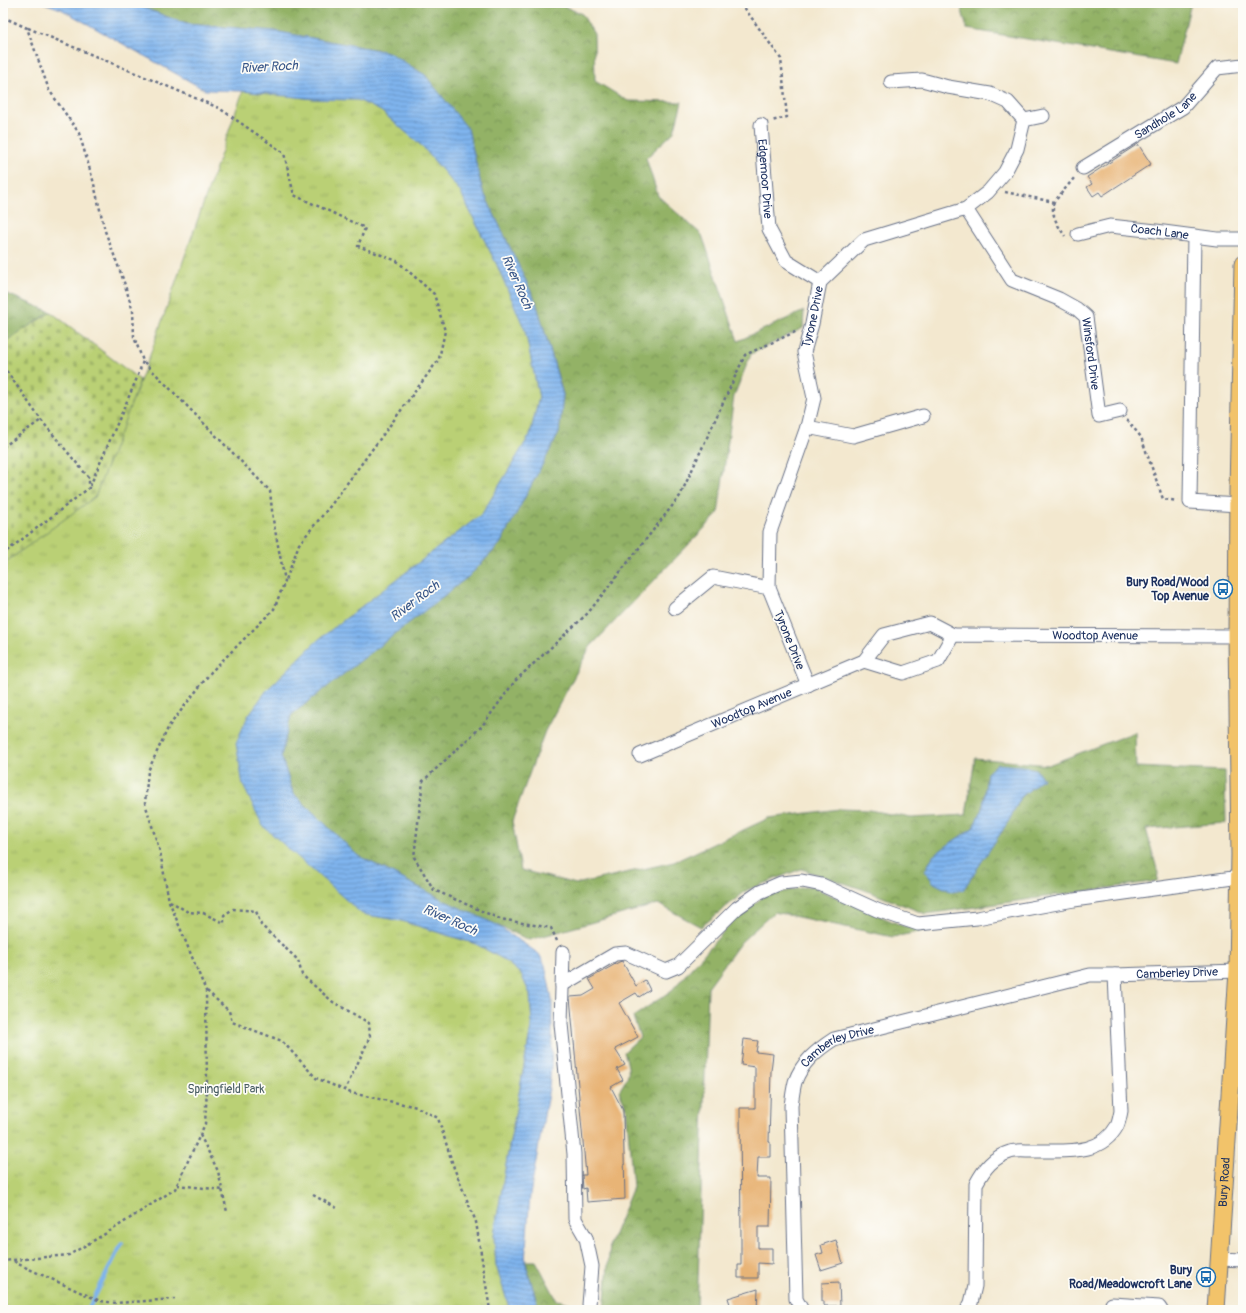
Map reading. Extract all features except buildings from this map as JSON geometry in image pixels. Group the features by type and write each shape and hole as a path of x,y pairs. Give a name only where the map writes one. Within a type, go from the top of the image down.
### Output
{"main road":[{"name":"Bury Road","path":"1216,1310 1240,993 1238,970 1240,877 1236,636 1243,264"}],"street":[{"name":"Sandhole Lane","path":"1083,168 1182,107 1217,68 1243,65"},
{"path":"891,82 922,80 948,87 990,94 1008,102 1024,120 1043,116"},
{"name":"Tyrone Drive","path":"808,685 769,588 770,532 807,426 814,398 804,352 812,324 820,282 864,240 966,209 988,192 1005,172 1017,149 1024,120"},
{"name":"Edgemoor Drive","path":"761,125 769,229 786,262 820,282"},
{"name":"Winsford Drive","path":"966,209 1012,280 1059,299 1077,309 1086,317 1099,416 1120,411"},
{"name":"Coach Lane","path":"1078,234 1110,226 1217,239 1243,238"},
{"path":"1194,236 1190,502 1238,505"},
{"path":"807,426 853,436 923,416"},
{"path":"675,608 713,577 769,588"},
{"name":"Woodtop Avenue","path":"640,755 864,662 884,635 930,623 953,635 1236,636"},
{"path":"864,662 903,673 938,661 953,635"},
{"path":"562,985 615,954 626,953 666,971 678,966 737,908 760,892 781,883 802,881 822,885 877,910 918,924 978,918 1074,900 1240,877"},
{"path":"563,952 561,1024 574,1154 575,1219 586,1238 592,1266 589,1305"},
{"name":"Camberley Drive","path":"802,1310 796,1299 790,1106 795,1081 804,1064 817,1050 834,1039 1090,974 1115,975 1238,970"},
{"path":"967,1310 971,1303 975,1286 976,1184 983,1171 995,1160 1011,1151 1085,1150 1097,1146 1107,1138 1117,1126 1121,1111 1115,975"},
{"path":"1220,1259 1243,1260"},
{"path":"1112,1304 1159,1307 1161,1310"}],"path":[{"path":"741,3 781,59 787,117 761,125"},
{"path":"3,16 28,28 219,108 284,153 294,195 365,228 358,246 397,261 434,294 445,331 439,359 331,505 299,544 274,609 211,672 169,726 148,771 145,803 160,852 169,901 206,991 207,1089 205,1124 177,1185 175,1189 115,1228 69,1255 3,1261"},
{"path":"28,28 49,90 79,133 106,231 133,311 134,337 143,361 270,491 285,581"},
{"path":"1078,234 1068,240 1057,225 1052,207 1067,185 1083,168"},
{"path":"992,187 998,190 1054,202"},
{"path":"563,952 551,928 500,919 434,890 414,857 423,781 482,726 515,681 588,612 680,496 745,355 812,324"},
{"path":"3,554 89,488 143,361"},
{"path":"3,366 41,420 89,478 89,488"},
{"path":"1120,411 1141,437 1163,499 1190,502"},
{"path":"3,447 41,420"},
{"path":"169,901 188,912 203,913 224,923 224,915 234,910 256,911 261,925 298,960 302,975 333,1002 369,1023 370,1037 345,1090"},
{"path":"206,991 229,1011 232,1022 282,1042 316,1078 351,1093 417,1107 438,1118 454,1168 476,1222 490,1310"},
{"path":"200,1134 218,1170 228,1212"},
{"path":"177,1185 223,1190"},
{"path":"313,1195 336,1208"},
{"path":"14,1260 18,1264 99,1301 116,1303 175,1299"}],"green space":[{"path":"131,3 556,3 582,14 594,34 595,81 628,101 682,102 674,132 646,158 658,196 702,235 738,341 804,311 803,328 751,354 734,396 718,514 590,647 545,731 512,821 521,870 576,884 674,862 769,818 839,809 869,810 911,818 966,815 975,758 1048,765 1135,732 1136,767 1225,771 1226,823 1146,829 1158,873 1157,881 926,914 862,889 801,869 747,890 701,927 658,904 529,940 445,901 357,855 293,793 281,756 290,715 469,576 500,544 559,433 563,394 536,302 482,189 468,129 388,52 274,31 186,24","holes":["987,773 1042,778 1021,797 1008,822 952,842 973,828 983,807"]},
{"path":"960,3 1191,3 1176,64 967,29"},
{"name":"Springfield Park","path":"243,91 314,99 358,100 381,111 422,146 460,191 497,265 525,329 539,397 530,435 482,514 318,640 267,690 248,716 362,914 402,921 476,944 503,959 521,974 530,994 532,1023 494,1235 496,1265 510,1310 3,1310 3,564 95,497 149,358"},
{"path":"3,294 7,294 51,312 3,343"},
{"path":"51,312 140,380 102,485 95,497 3,568 3,343"},
{"path":"810,886 903,926 934,929 893,937 774,912 741,942 708,987 697,1310 604,1310 610,1244 633,1187 626,1106 619,1091 626,1080 628,1072 624,1052 640,1037 633,1017 672,990 733,921 764,896"},
{"path":"525,1261 536,1261 557,1300 581,1306 581,1310 539,1310"}],"water":[{"name":"River Roch","path":"44,3 131,3 186,24 274,31 388,52 425,75 468,129 482,189 536,302 563,395 559,433 500,544 469,576 291,715 281,756 293,793 357,855 445,901 495,924 539,954 545,965 552,999 552,1055 549,1088 530,1195 525,1261 539,1310 510,1310 496,1265 494,1235 532,1023 530,994 521,974 503,959 476,944 402,921 362,914 263,826 243,785 236,743 248,716 267,690 318,640 482,514 530,435 539,397 525,330 497,265 460,191 422,146 381,111 358,100 314,99 243,91 205,90 61,9"},
{"path":"997,764 1022,766 1035,769 1043,778 1021,797 1008,822 963,890 952,892 934,883 925,871 933,856 973,828 983,807 987,773"}],"waterway":[{"path":"88,1310 122,1243"}],"place":[{"name":"Bury Road/Wood Top Avenue","path":"1223,589"},
{"name":"Bury Road/Meadowcroft Lane","path":"1206,1277"}]}
